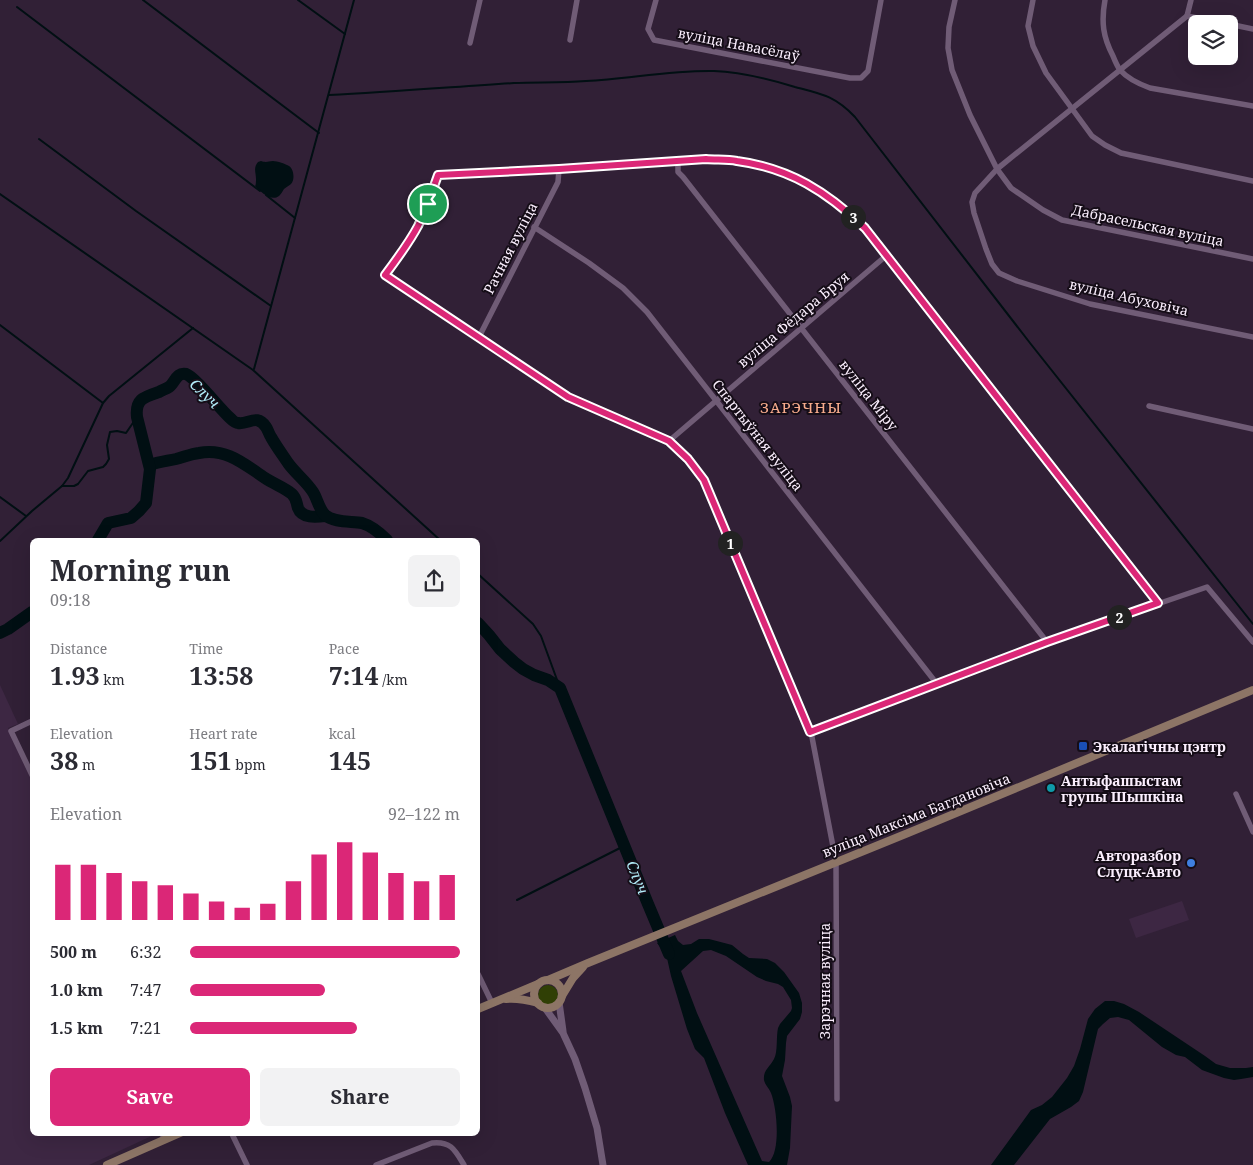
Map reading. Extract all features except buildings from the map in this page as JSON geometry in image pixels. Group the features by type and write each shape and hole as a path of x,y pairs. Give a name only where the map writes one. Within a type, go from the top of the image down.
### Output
{"main road":[{"name":"вуліца Максіма Багдановіча","path":"548,980 1253,690"},
{"name":"вуліца Максіма Багдановіча","path":"560,1000 573,978 588,963"},
{"path":"480,1008 543,981 548,980 559,986 562,992 560,1000 552,1007 545,1008 525,1000 514,998 502,999"},
{"path":"538,1004 534,994 539,984"},
{"path":"107,1165 163,1136"}],"street":[{"path":"470,43 480,0"},
{"path":"570,40 577,0"},
{"name":"вуліца Навасёлаў","path":"656,0 648,29 654,40 850,78 861,78 868,72 881,0"},
{"name":"Дабрасельская вуліца","path":"955,0 949,27 948,48 952,70 970,115 997,169 1011,188 1043,210 1062,220 1253,259"},
{"path":"1033,0 1028,26 1033,46 1046,73 1092,136 1121,153 1253,182"},
{"path":"1105,0 1102,14 1103,29 1109,50 1120,70 1132,80 1150,88 1253,106"},
{"path":"997,169 1187,16 1191,0"},
{"path":"1238,26 1253,29"},
{"path":"559,169 706,159 736,160 765,166 792,176 816,189 844,208 865,228 1158,603"},
{"name":"вуліца Міру","path":"678,161 678,172 1047,642"},
{"name":"Зарэчная вуліца","path":"559,169 438,175 417,228 385,275 568,397 669,441 688,459 704,480 810,732 836,862 838,1099"},
{"name":"Рачная вуліца","path":"479,338 558,182 559,169"},
{"name":"вуліца Абуховіча","path":"997,169 975,193 972,202 986,249 992,264 999,273 1017,281 1090,304 1253,337"},
{"name":"Спартыўная вуліца","path":"534,227 623,288 647,312 937,684"},
{"name":"вуліца Фёдара Бруя","path":"669,441 887,256"},
{"path":"1149,406 1253,429"},
{"path":"810,732 1047,642 1207,586 1253,642"},
{"path":"30,721 11,731 30,772"},
{"path":"1236,794 1253,832"},
{"path":"480,978 492,1003"},
{"path":"560,1000 563,1034"},
{"path":"545,1008 563,1034 575,1060 597,1128 604,1165"},
{"path":"233,1136 247,1165"},
{"path":"376,1165 432,1143 441,1142 450,1145 464,1165"}],"shaded area":[{"path":"258,162 279,162 289,166 293,172 292,182 276,198 269,197 255,186 255,170"},
{"path":"0,685 18,724 8,728 30,776 30,1136 152,1136 89,1165 0,1165"},
{"path":"1182,901 1189,920 1136,938 1129,919"},
{"path":"675,935 683,945 691,944 699,939 709,939 732,945 749,958 767,959 775,963 799,993 802,1012 800,1019 787,1036 782,1076 792,1106 790,1148 787,1165 748,1165 704,1058 695,1049 687,1029 667,958 657,943","holes":["711,950 726,956 757,977 783,987 791,1000 791,1011 778,1028 775,1056 764,1077 773,1100 777,1129 775,1149 769,1162 762,1161 697,1013 681,971 703,951"]},
{"path":"1105,1001 1124,1004 1139,1012 1216,1064 1230,1068 1253,1067 1253,1077 1234,1080 1202,1070 1185,1057 1176,1055 1162,1047 1129,1020 1118,1017 1110,1018 1098,1029 1083,1092 1079,1101 1050,1119 1014,1165 991,1165 1031,1110 1042,1105 1052,1097 1067,1078 1074,1066 1088,1019 1095,1009"}],"green space":[{"path":"548,985 555,988 558,995 555,1002 548,1005 541,1002 538,995 541,988"}],"waterway":[{"path":"143,0 319,133"},
{"path":"298,0 345,34"},
{"path":"254,369 354,0"},
{"path":"17,7 260,191"},
{"path":"329,95 514,83 577,82 682,72 714,71 745,74 765,79 821,94 841,104 855,117 1030,343 1253,624"},
{"path":"39,139 136,211 271,306"},
{"path":"0,194 253,370 438,538"},
{"path":"266,195 295,218"},
{"path":"0,325 103,403"},
{"path":"0,541 62,486 68,478 103,403 109,396 193,328"},
{"name":"Случ","path":"99,538 108,523 131,518 146,503 150,469 137,417 139,402 149,395 169,387 178,376 183,374 190,376 234,422 242,423 256,420 263,423 288,463 313,492 325,515 338,521 366,524 385,538"},
{"path":"62,486 74,486 78,484 88,471 103,467 109,459 107,445 110,432 126,433 137,417"},
{"path":"150,465 199,453 209,452 227,455 235,458 292,494 296,499 300,512 306,516 326,516"},
{"path":"0,497 26,516"},
{"path":"480,576 533,624 541,636 560,688"},
{"name":"Случ","path":"0,633 30,613"},
{"name":"Случ","path":"480,625 514,662 523,669 548,680 560,688 669,954"},
{"path":"517,900 624,846"}],"place":[{"name":"Экалагічны цэнтр","path":"1083,746"},
{"name":"Антыфашыстам групы Шышкіна","path":"1051,788"},
{"name":"Авторазбор Слуцк-Авто","path":"1191,863"}],"district":[{"name":"ЗАРЭЧНЫ","path":"801,407"}],"route":[{"path":"706,159 736,160 765,166 792,176 816,189 844,208 865,228 1158,603 1047,642 810,732 704,480 688,459 669,441 568,397 385,275 417,228 428,204 438,175 706,159"}]}
